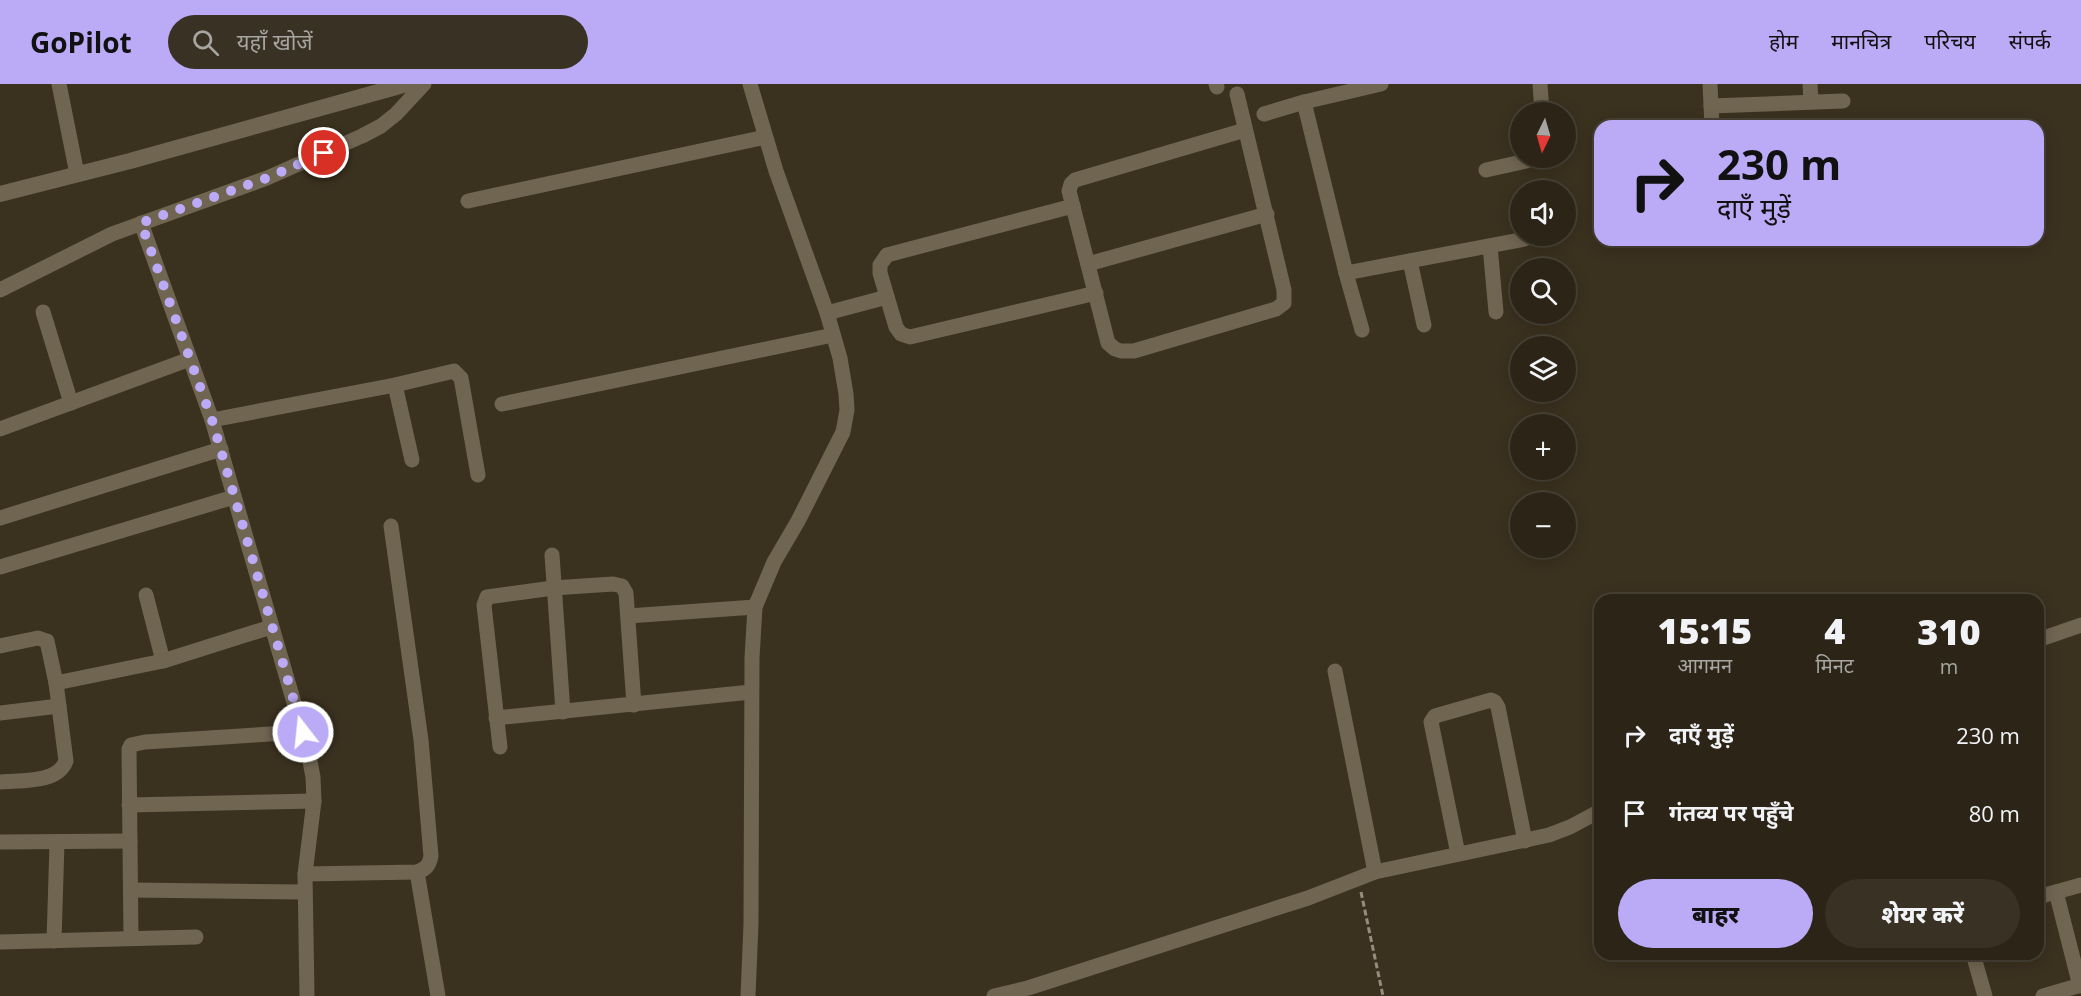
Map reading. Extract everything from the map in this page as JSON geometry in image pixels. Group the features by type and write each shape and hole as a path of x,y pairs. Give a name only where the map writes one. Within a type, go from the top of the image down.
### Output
{"street":[{"path":"60,84 77,174"},
{"path":"0,194 407,84"},
{"path":"0,290 112,234 267,178 362,136 381,126 396,114 424,84"},
{"path":"748,996 751,924 751,692 755,607 774,562 843,432 847,410 846,394 827,313 765,137 750,84"},
{"path":"1264,114 1381,84"},
{"path":"1540,84 1541,102"},
{"path":"1710,84 1712,120"},
{"path":"1810,84 1811,102"},
{"path":"1237,94 1267,214 1285,296 1284,303 1276,309 1134,351 1121,351 1108,343 1073,206 1071,184 1075,180 1245,130"},
{"path":"1711,106 1843,101"},
{"path":"1304,102 1362,330"},
{"path":"468,201 765,137"},
{"path":"1486,170 1510,165"},
{"path":"1073,206 887,255 880,265 887,297 896,327 901,334 910,337 1096,293"},
{"path":"1088,264 1267,214"},
{"path":"141,223 212,420 303,732 313,777 314,801 304,873 307,996"},
{"path":"1346,273 1510,243"},
{"path":"1490,246 1496,312"},
{"path":"1410,261 1424,324"},
{"path":"827,313 887,297"},
{"path":"43,312 71,403"},
{"path":"502,404 833,334"},
{"path":"0,429 190,358"},
{"path":"212,420 395,385 454,371 461,378 478,474"},
{"path":"395,385 412,460"},
{"path":"0,518 221,449"},
{"path":"0,567 234,496"},
{"path":"304,873 417,872 426,869 430,864 421,740 391,526"},
{"path":"552,555 564,712"},
{"path":"500,747 485,600 487,597 553,588 613,584 621,586 626,593 634,705"},
{"path":"146,596 163,661"},
{"path":"628,616 755,607"},
{"path":"2044,638 2081,625"},
{"path":"57,683 163,661 271,627"},
{"path":"0,646 39,638 47,641 57,683 66,761 60,772 44,778 0,782"},
{"path":"1335,670 1375,872"},
{"path":"496,718 751,692"},
{"path":"1458,854 1431,722 1435,716 1491,700 1498,707 1525,841"},
{"path":"0,713 59,706"},
{"path":"131,938 129,749 136,743 303,732"},
{"path":"129,805 314,801"},
{"path":"994,996 1028,988 1308,898 1375,872 1525,841 1570,827 1594,814"},
{"path":"0,842 130,841"},
{"path":"54,941 57,843"},
{"path":"417,872 438,996"},
{"path":"2044,895 2081,885"},
{"path":"130,890 304,892"},
{"path":"2043,996 2080,986 2056,892"},
{"path":"0,942 196,937"},
{"path":"1975,960 1985,996"}],"path":[{"path":"1358,878 1383,996"}],"route":[{"path":"303,732 212,420 141,223 267,178 324,153"}]}
